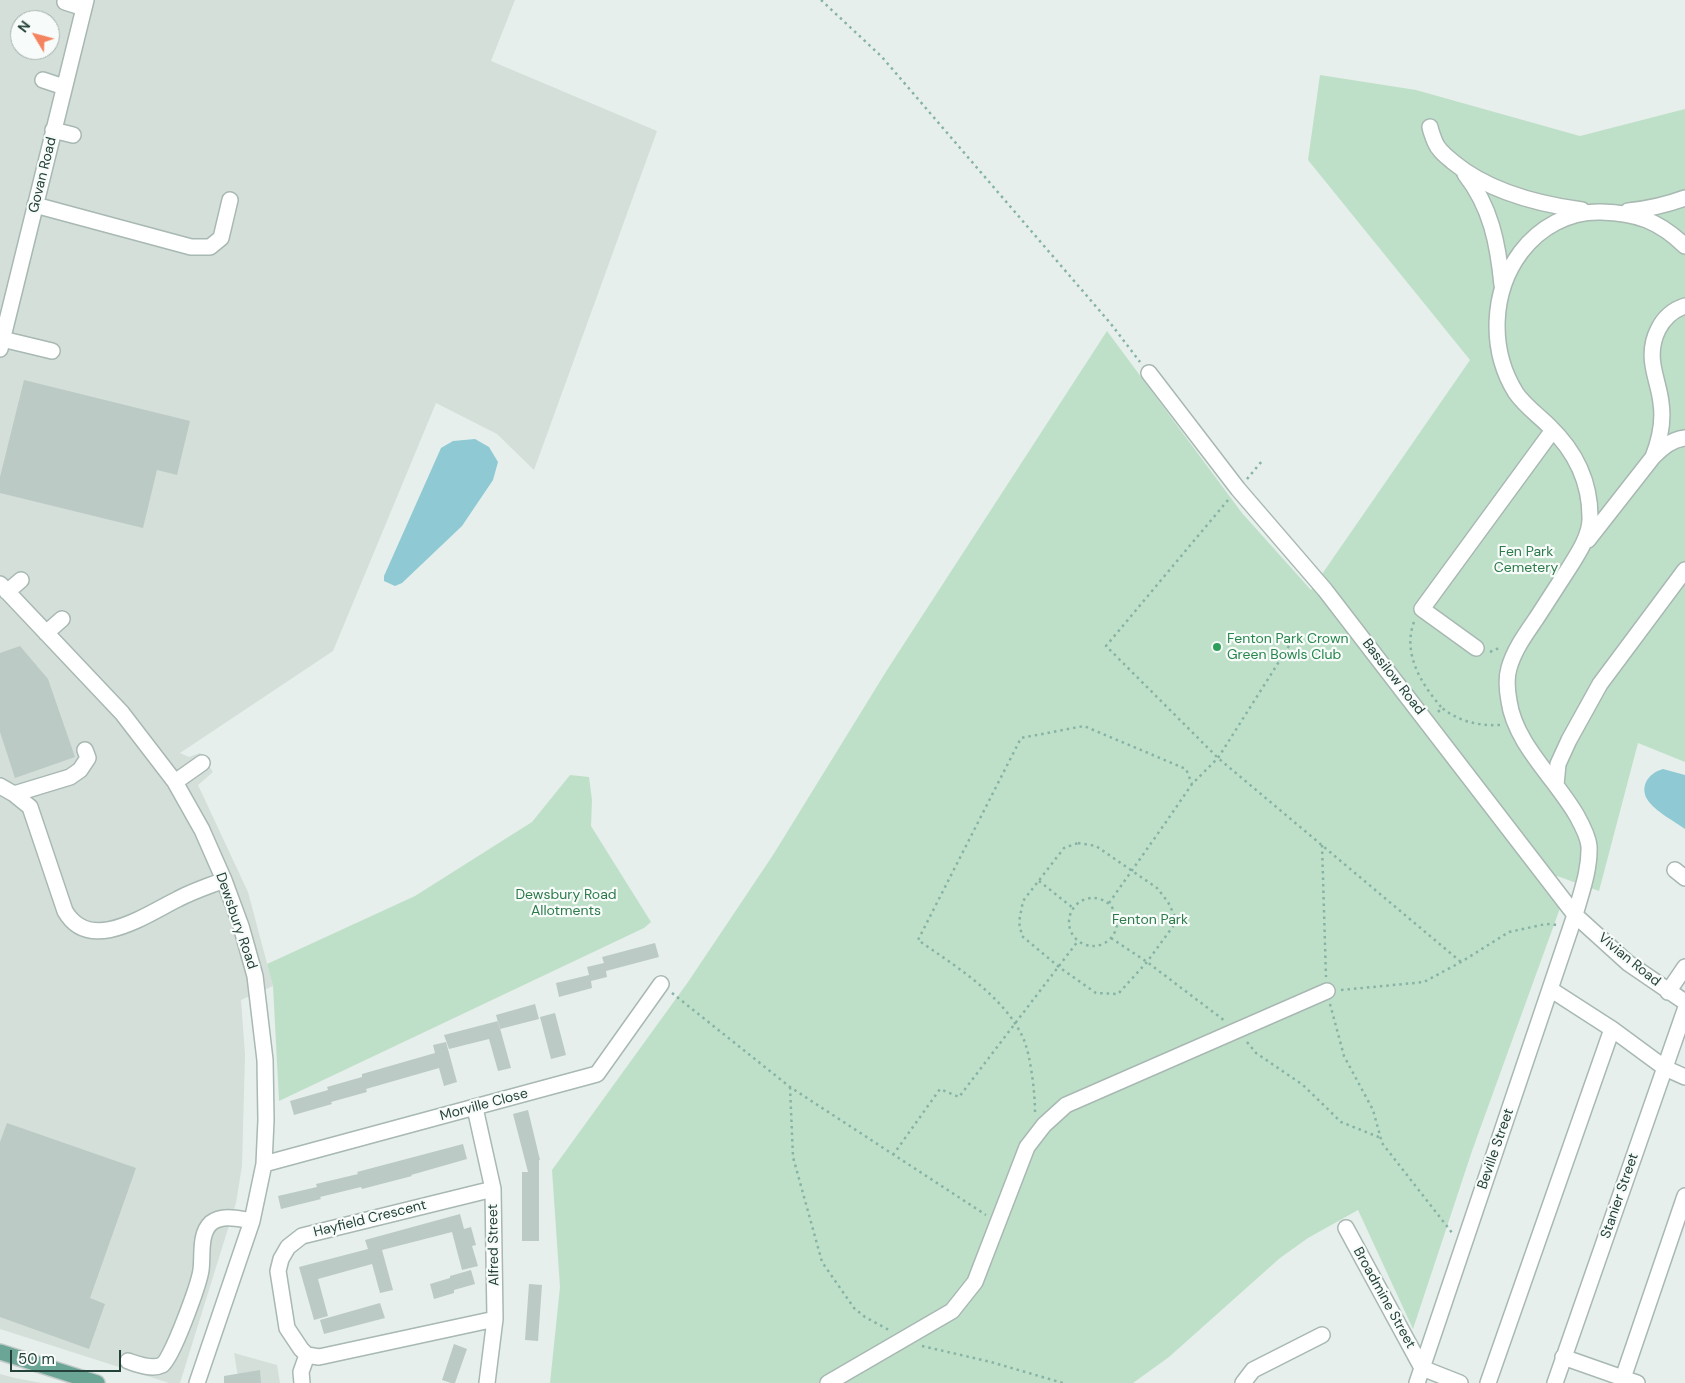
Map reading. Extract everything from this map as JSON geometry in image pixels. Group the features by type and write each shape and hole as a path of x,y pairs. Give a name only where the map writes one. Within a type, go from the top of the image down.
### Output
{"main road":[{"path":"0,1352 98,1383"}],"street":[{"path":"65,2 85,4"},
{"name":"Govan Road","path":"1,344 85,4"},
{"path":"43,80 64,87"},
{"path":"1430,127 1435,142 1477,189 1494,230 1500,257 1502,286 1498,313 1498,342 1504,370 1517,394 1568,446 1580,466 1588,495 1591,519 1582,548"},
{"path":"54,130 73,135"},
{"path":"1460,168 1489,185 1520,197 1557,206 1634,214 1656,223 1685,246"},
{"path":"1611,212 1645,209 1670,204 1685,198"},
{"path":"35,205 191,247 210,247 221,238 230,200"},
{"path":"1502,286 1513,263 1530,240 1549,225 1571,216 1591,211"},
{"path":"1653,457 1662,422 1662,404 1653,364 1652,345 1657,330 1666,316 1685,306"},
{"path":"1,344 52,351"},
{"name":"Bassilow Road","path":"1149,372 1238,489 1325,590 1427,722 1573,921"},
{"path":"1476,648 1422,608 1553,430"},
{"path":"1582,548 1663,446 1685,438"},
{"name":"Beville Street","path":"1417,1383 1573,921 1589,863 1589,843 1582,825 1571,806 1526,744 1515,724 1507,688 1508,670 1516,649 1582,548"},
{"path":"1556,785 1558,764 1600,684 1685,570"},
{"path":"4,588 21,580"},
{"name":"Dewsbury Road","path":"4,588 122,713 175,782 202,830 224,880 241,926 255,976 265,1060 266,1120 271,1161 196,1383"},
{"path":"46,632 62,619"},
{"path":"14,794 70,777 80,770 88,758 85,750"},
{"path":"175,782 202,763"},
{"path":"0,786 30,807 66,912 70,920 86,929 95,932 104,931 138,920 185,895 224,880"},
{"name":"Vivian Road","path":"1573,921 1668,992 1685,1002"},
{"path":"1668,992 1685,967"},
{"name":"Morville Close","path":"271,1161 475,1108 596,1074 661,984"},
{"path":"1550,989 1612,1029 1665,1068 1685,1077"},
{"path":"828,1383 952,1311 975,1282 1027,1147 1044,1125 1066,1105 1327,991"},
{"name":"Stanier Street","path":"1555,1383 1685,1010"},
{"path":"1488,1383 1612,1029"},
{"name":"Alfred Street","path":"475,1108 493,1188 495,1319 487,1383"},
{"name":"Hayfield Crescent","path":"307,1355 293,1339 287,1328 278,1271 281,1259 288,1247 302,1236 493,1188"},
{"path":"1563,1357 1630,1380 1685,1196"},
{"path":"128,1361 153,1366 161,1365 168,1359 201,1272 205,1231 211,1223 222,1217 252,1221"},
{"name":"Broadmine Street","path":"1346,1228 1422,1368"},
{"path":"302,1383 301,1372 307,1355 319,1357 495,1319"},
{"path":"1243,1383 1253,1370 1322,1335"},
{"path":"1422,1368 1460,1383"}],"path":[{"path":"821,0 882,57 1149,372"},
{"path":"1262,461 1106,646 1218,758 1461,962"},
{"path":"1422,608 1413,624 1411,657 1430,694 1442,708 1451,715 1466,722 1487,726 1515,724"},
{"path":"1108,903 1192,784 1218,758 1294,638"},
{"path":"1476,648 1484,654 1505,647 1516,649"},
{"path":"1427,722 1442,708"},
{"path":"1035,1113 1030,1063 1024,1040 1015,1025 998,1003 983,988 918,940 1021,738 1084,726 1186,769 1192,784"},
{"path":"1078,843 1096,846 1157,888 1168,902 1177,921 1147,962 1118,994 1096,993 1059,967 1022,936 1019,922 1023,900 1039,881 1064,848 1078,843"},
{"path":"1322,845 1327,991 1344,1056 1373,1110 1382,1143 1463,1247"},
{"path":"1039,881 1073,908"},
{"path":"1091,897 1099,898 1108,903 1117,916 1117,928 1111,938 1100,946 1083,945 1071,933 1068,925 1069,915 1073,908 1082,900 1091,897"},
{"path":"1327,991 1424,982 1461,962 1509,932 1546,924 1573,921"},
{"path":"1111,938 1147,962 1238,1030 1256,1053 1303,1085 1341,1122 1381,1138"},
{"path":"893,1155 940,1089 959,1097 1078,941"},
{"path":"661,984 790,1087 997,1223"},
{"path":"790,1087 793,1157 822,1262 854,1308 889,1330 900,1340 991,1362 1063,1383"}],"shaded area":[{"path":"0,0 515,0 491,61 657,131 534,470 497,434 436,403 333,651 180,753 189,757 200,753 213,772 198,785 248,892 273,986 241,1000 245,1055 242,1166 236,1203 180,1383 169,1383 0,1329"},
{"path":"234,1353 277,1365 280,1383 239,1383"},
{"path":"0,1374 15,1378 42,1383 0,1383"}],"green space":[{"name":"Fenton Park","path":"1320,75 1416,90 1580,136 1685,109 1685,762 1638,743 1599,891 1557,876 1545,886 1563,900 1472,1151 1413,1329 1358,1210 1308,1238 1280,1258 1169,1357 1133,1383 550,1383 560,1287 552,1170 688,982 773,855 887,670 1107,331 1242,513 1311,590 1470,360 1308,160"},
{"name":"Dewsbury Road Allotments","path":"570,775 589,777 592,800 591,826 651,922 644,928 279,1101 273,986 267,964 415,896 532,822"}],"water":[{"path":"475,439 489,447 498,462 493,480 462,526 402,583 395,586 384,581 384,576 441,448 453,441"},
{"path":"1663,769 1685,775 1685,829 1657,810 1646,797 1644,791 1646,782 1653,774"}],"building":[{"path":"24,380 190,421 177,475 157,470 143,528 0,493 0,477"},
{"path":"20,646 48,679 75,757 15,778 0,732 0,653"},
{"path":"655,943 659,957 606,971 607,977 591,981 592,988 559,997 556,983 589,975 587,967 604,963 602,957"},
{"path":"535,1004 539,1019 500,1029 496,1015"},
{"path":"555,1013 566,1055 551,1059 540,1017"},
{"path":"498,1021 511,1068 498,1071 489,1039 449,1049 444,1035"},
{"path":"446,1042 457,1082 444,1086 439,1068 366,1089 367,1092 294,1115 290,1101 328,1090 327,1087 362,1077 362,1074 435,1053 433,1045"},
{"path":"528,1110 540,1160 539,1241 522,1241 522,1172 528,1172 513,1114"},
{"path":"7,1123 136,1168 90,1298 105,1304 89,1349 0,1317 0,1142"},
{"path":"463,1144 467,1159 412,1176 362,1189 361,1187 320,1197 321,1199 281,1209 278,1196 317,1187 316,1184"},
{"path":"460,1214 464,1229 471,1227 476,1245 472,1246 478,1266 462,1270 452,1232 382,1250 393,1290 380,1293 372,1264 318,1279 328,1316 314,1320 299,1267 368,1249 365,1240"},
{"path":"471,1270 475,1284 454,1290 454,1293 434,1299 430,1284"},
{"path":"529,1284 542,1285 538,1341 525,1340"},
{"path":"380,1303 385,1318 324,1334 320,1320"},
{"path":"454,1344 467,1349 455,1383 451,1383 442,1380"},
{"path":"260,1370 261,1383 224,1383 224,1376"}],"place":[{"name":"Fenton Park Crown Green Bowls Club","path":"1217,647"}],"park label":[{"name":"Fen Park Cemetery","path":"1526,560"}]}
